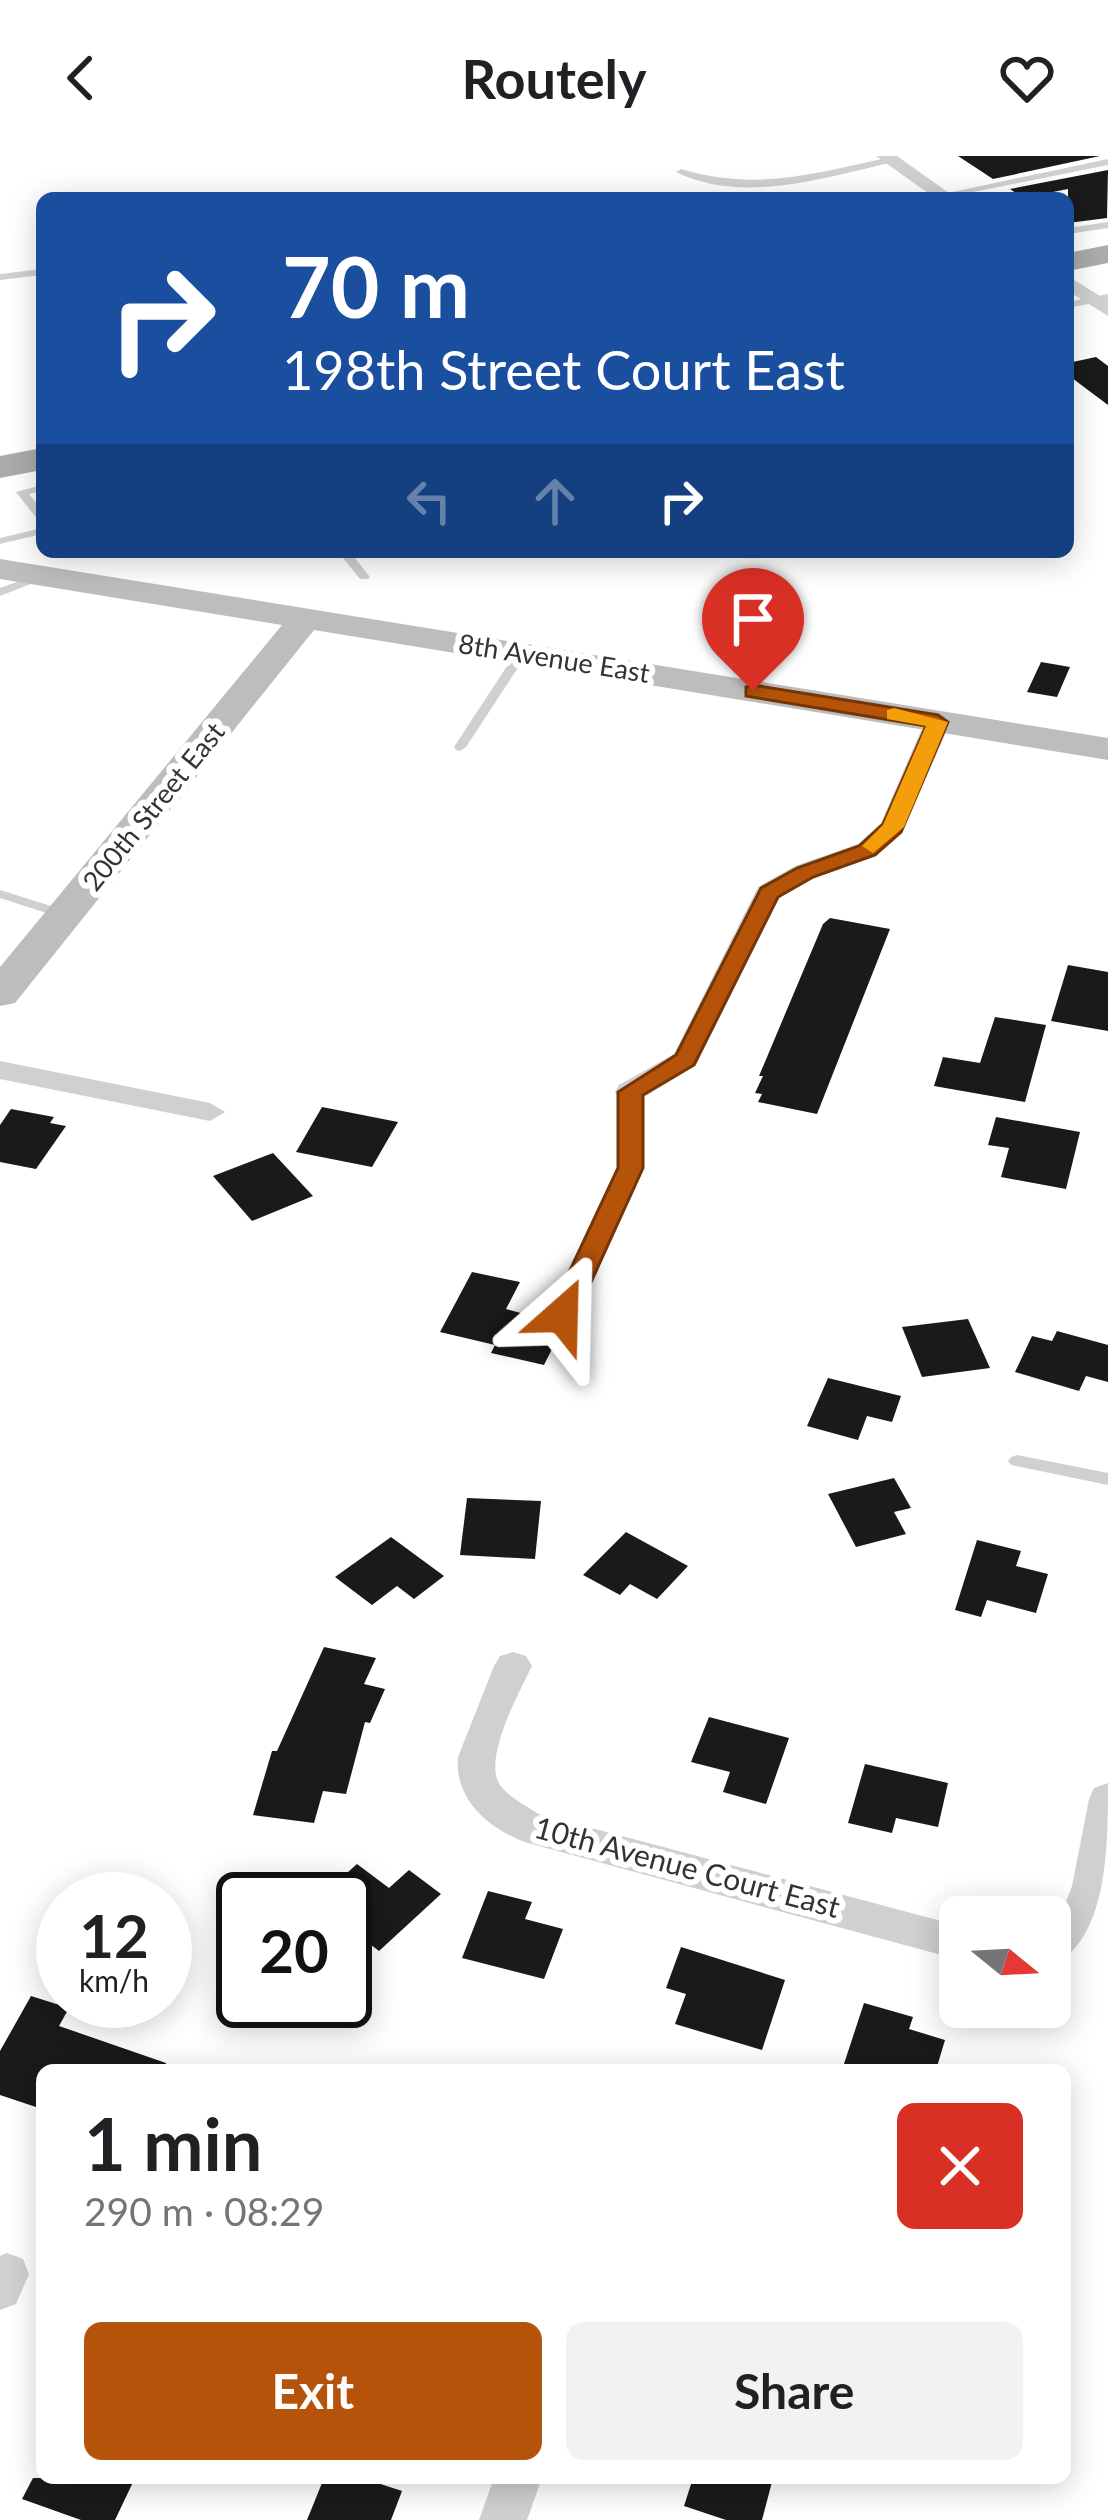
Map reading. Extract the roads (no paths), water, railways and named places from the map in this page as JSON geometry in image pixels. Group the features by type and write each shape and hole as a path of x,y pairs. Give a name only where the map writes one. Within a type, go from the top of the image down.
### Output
{"main road":[{"path":"1074,261 1108,254"}],"street":[{"path":"888,158 938,192"},
{"path":"1074,286 1103,303"},
{"name":"8th Avenue East","path":"0,569 1108,749"},
{"name":"200th Street East","path":"0,994 305,619"},
{"path":"630,1092 686,1059 769,893 805,872 867,850 893,827 938,722"},
{"path":"0,1070 210,1112"},
{"name":"10th Avenue Court East","path":"513,1666 483,1736 476,1760 477,1783 500,1809 528,1827 939,1937"},
{"path":"1071,1940 1084,1911 1108,1798"},
{"path":"503,2520 516,2484"}],"lane":[{"path":"681,172 711,184 744,186 888,158"},
{"path":"968,192 1108,162"},
{"path":"1074,230 1108,225"},
{"path":"0,277 36,273"},
{"path":"25,465 22,492 36,510"},
{"path":"0,542 36,533"},
{"path":"349,558 364,577"},
{"path":"0,592 42,576"},
{"path":"460,747 521,654"},
{"path":"0,894 65,915"},
{"path":"562,1315 631,1168 630,1092"},
{"path":"1017,1461 1108,1479"}]}
